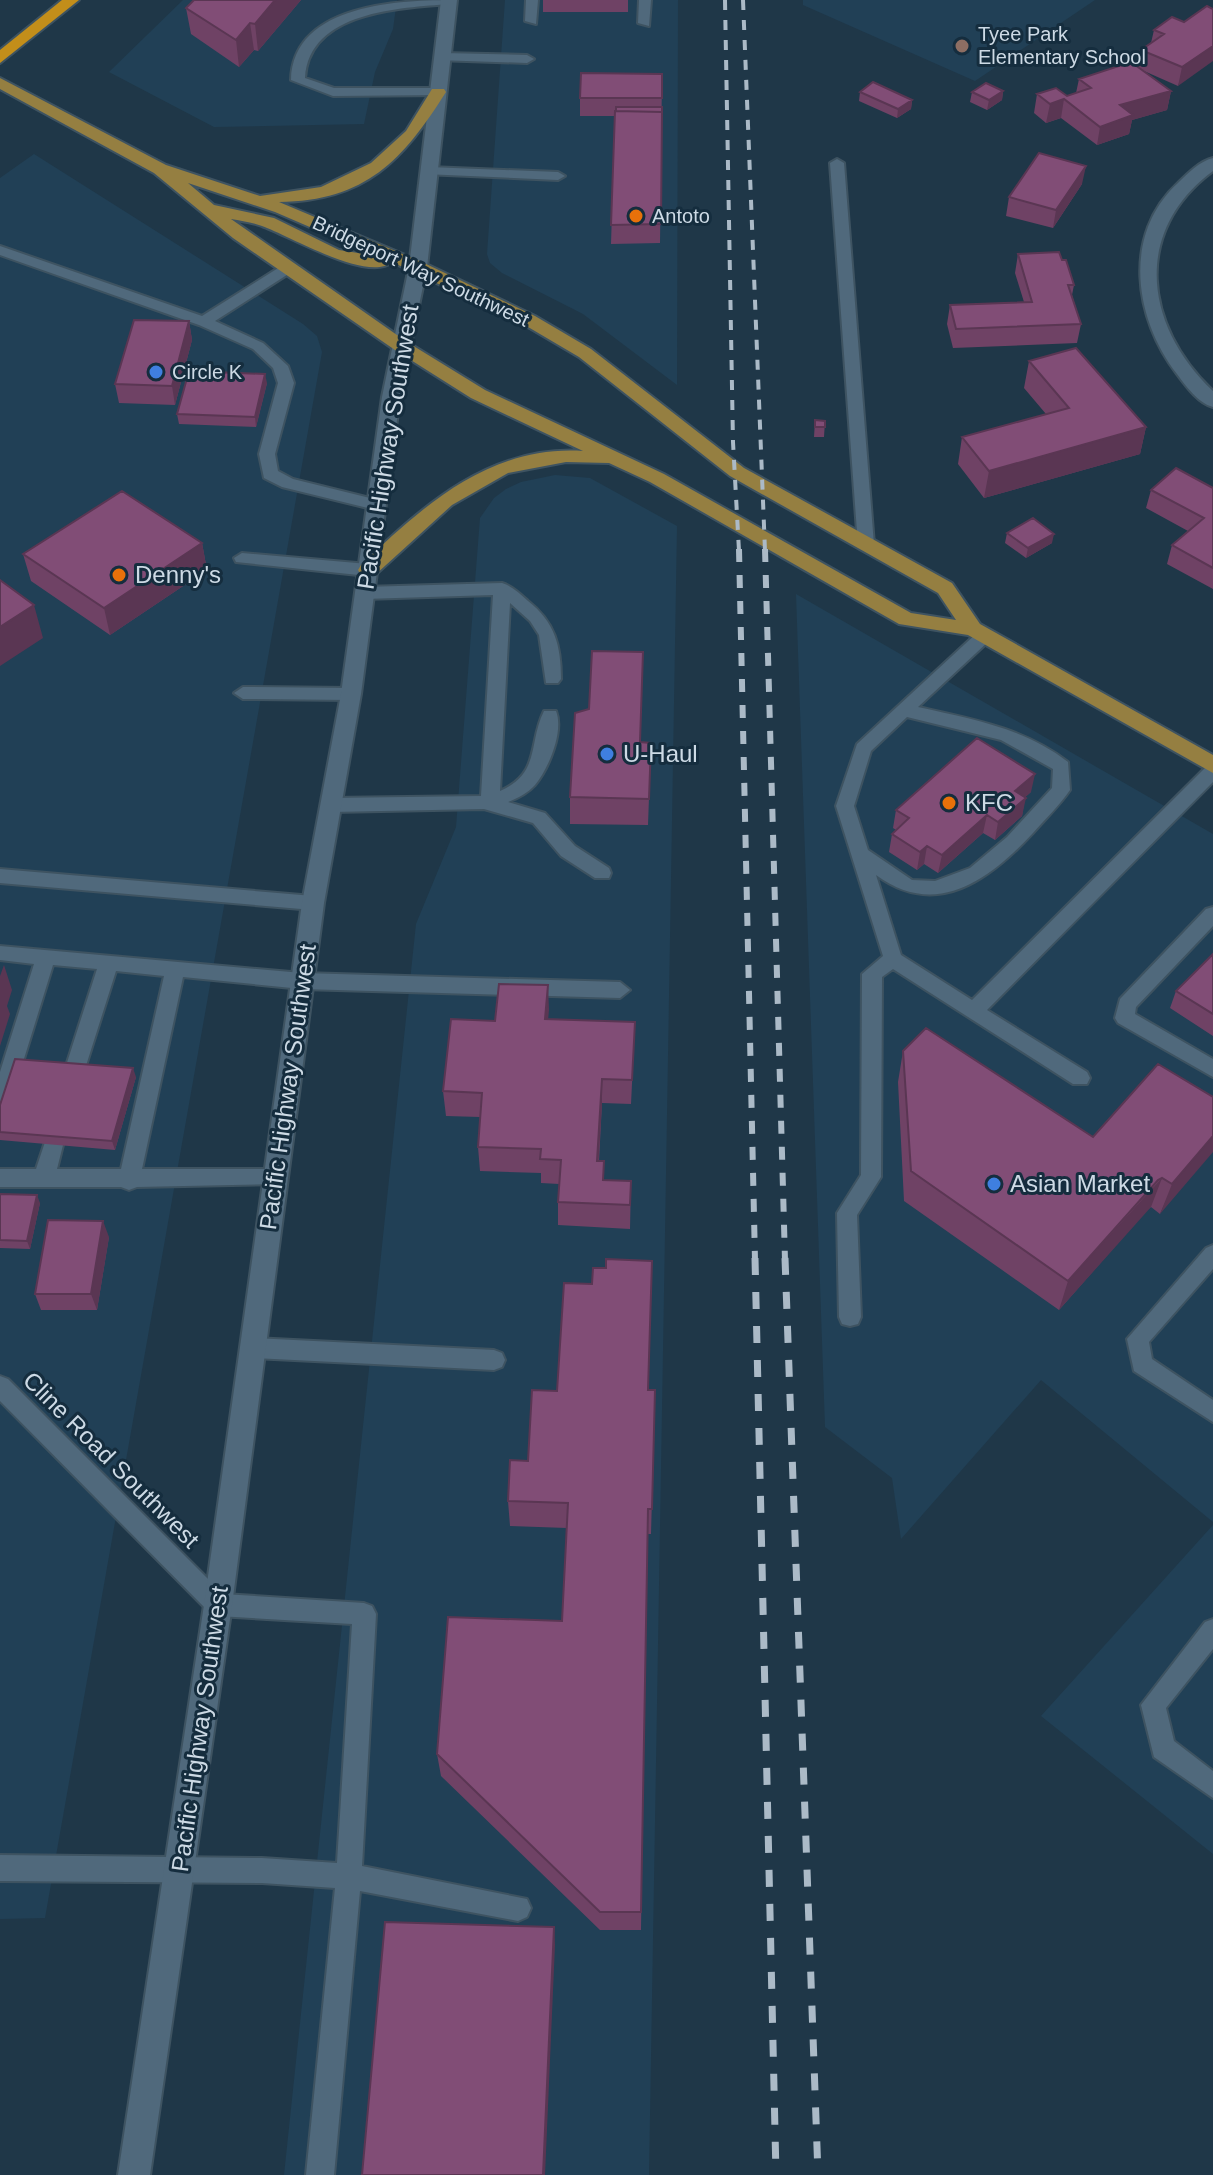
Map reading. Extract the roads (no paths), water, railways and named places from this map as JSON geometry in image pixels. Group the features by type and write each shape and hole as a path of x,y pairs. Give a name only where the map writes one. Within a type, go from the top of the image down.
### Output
{"highway":[{"path":"0,58 71,0"}],"main road":[{"name":"Pacific Highway Southwest","path":"134,2175 218,1605 313,903 351,694 401,346 418,267 449,0"},
{"name":"Bridgeport Way Southwest","path":"0,83 160,169 252,197 498,303 585,353 737,472 945,588 978,633"},
{"path":"252,197 309,196 350,183 408,139 438,92"},
{"path":"1213,163 1169,203 1149,245 1145,266 1154,315 1170,350 1193,384 1213,401"},
{"name":"Bridgeport Way Southwest","path":"160,169 205,208 288,268 401,346 478,394 621,461 906,619 978,633 1213,768"},
{"path":"205,208 268,222 335,254 418,267"},
{"path":"366,582 458,490 500,467 552,456 621,461"}],"lane":[{"path":"438,92 333,92 298,80 297,66 313,42 352,12 449,0"},
{"path":"531,21 532,0"},
{"path":"644,23 645,0"},
{"path":"442,57 527,59"},
{"path":"837,163 866,545"},
{"path":"429,171 558,176"},
{"path":"0,250 204,322 258,346 280,366 286,383 267,454 270,474 288,483 376,505"},
{"path":"204,322 288,268"},
{"path":"242,558 366,582 502,589 548,629 553,652 552,679"},
{"path":"490,804 502,589"},
{"path":"978,633 863,748 845,806 893,959 1080,1078"},
{"path":"243,693 351,694"},
{"path":"860,854 910,887 945,889 983,870 1061,790 1062,767 1040,747 989,730 903,710"},
{"path":"490,804 520,789 539,768 547,749 550,715"},
{"path":"973,1011 1213,768"},
{"path":"331,805 490,804 539,818 568,851 602,873"},
{"path":"0,876 313,903"},
{"path":"1213,914 1127,1004 1125,1018 1213,1069"},
{"path":"0,953 302,981 620,990"},
{"path":"0,1104 46,957"},
{"path":"850,1317 847,1213 871,1177 872,974 893,959"},
{"path":"74,1072 109,963"},
{"path":"129,1181 175,969"},
{"path":"44,1179 53,1145"},
{"path":"0,1178 129,1181 276,1178"},
{"path":"1213,1254 1138,1339 1142,1364 1213,1412"},
{"path":"253,1348 494,1360"},
{"name":"Cline Road Southwest","path":"0,1386 218,1605"},
{"path":"218,1605 364,1614 349,1877 320,2175"},
{"path":"1213,1630 1153,1705 1163,1748 1213,1786"},
{"path":"0,1868 67,1872 180,1867 349,1877 518,1908"}],"railway":[{"path":"725,0 733,442 739,551"},
{"path":"743,0 765,551"},
{"path":"739,549 755,1260"},
{"path":"765,549 785,1260"},
{"path":"755,1258 776,2175"},
{"path":"785,1258 818,2175"}],"place":[{"name":"Tyee Park Elementary School","path":"962,46"},
{"name":"Antoto","path":"636,216"},
{"name":"Circle K","path":"156,372"},
{"name":"Denny's","path":"119,575"},
{"name":"U-Haul","path":"607,754"},
{"name":"KFC","path":"949,803"},
{"name":"Asian Market","path":"994,1184"}]}
